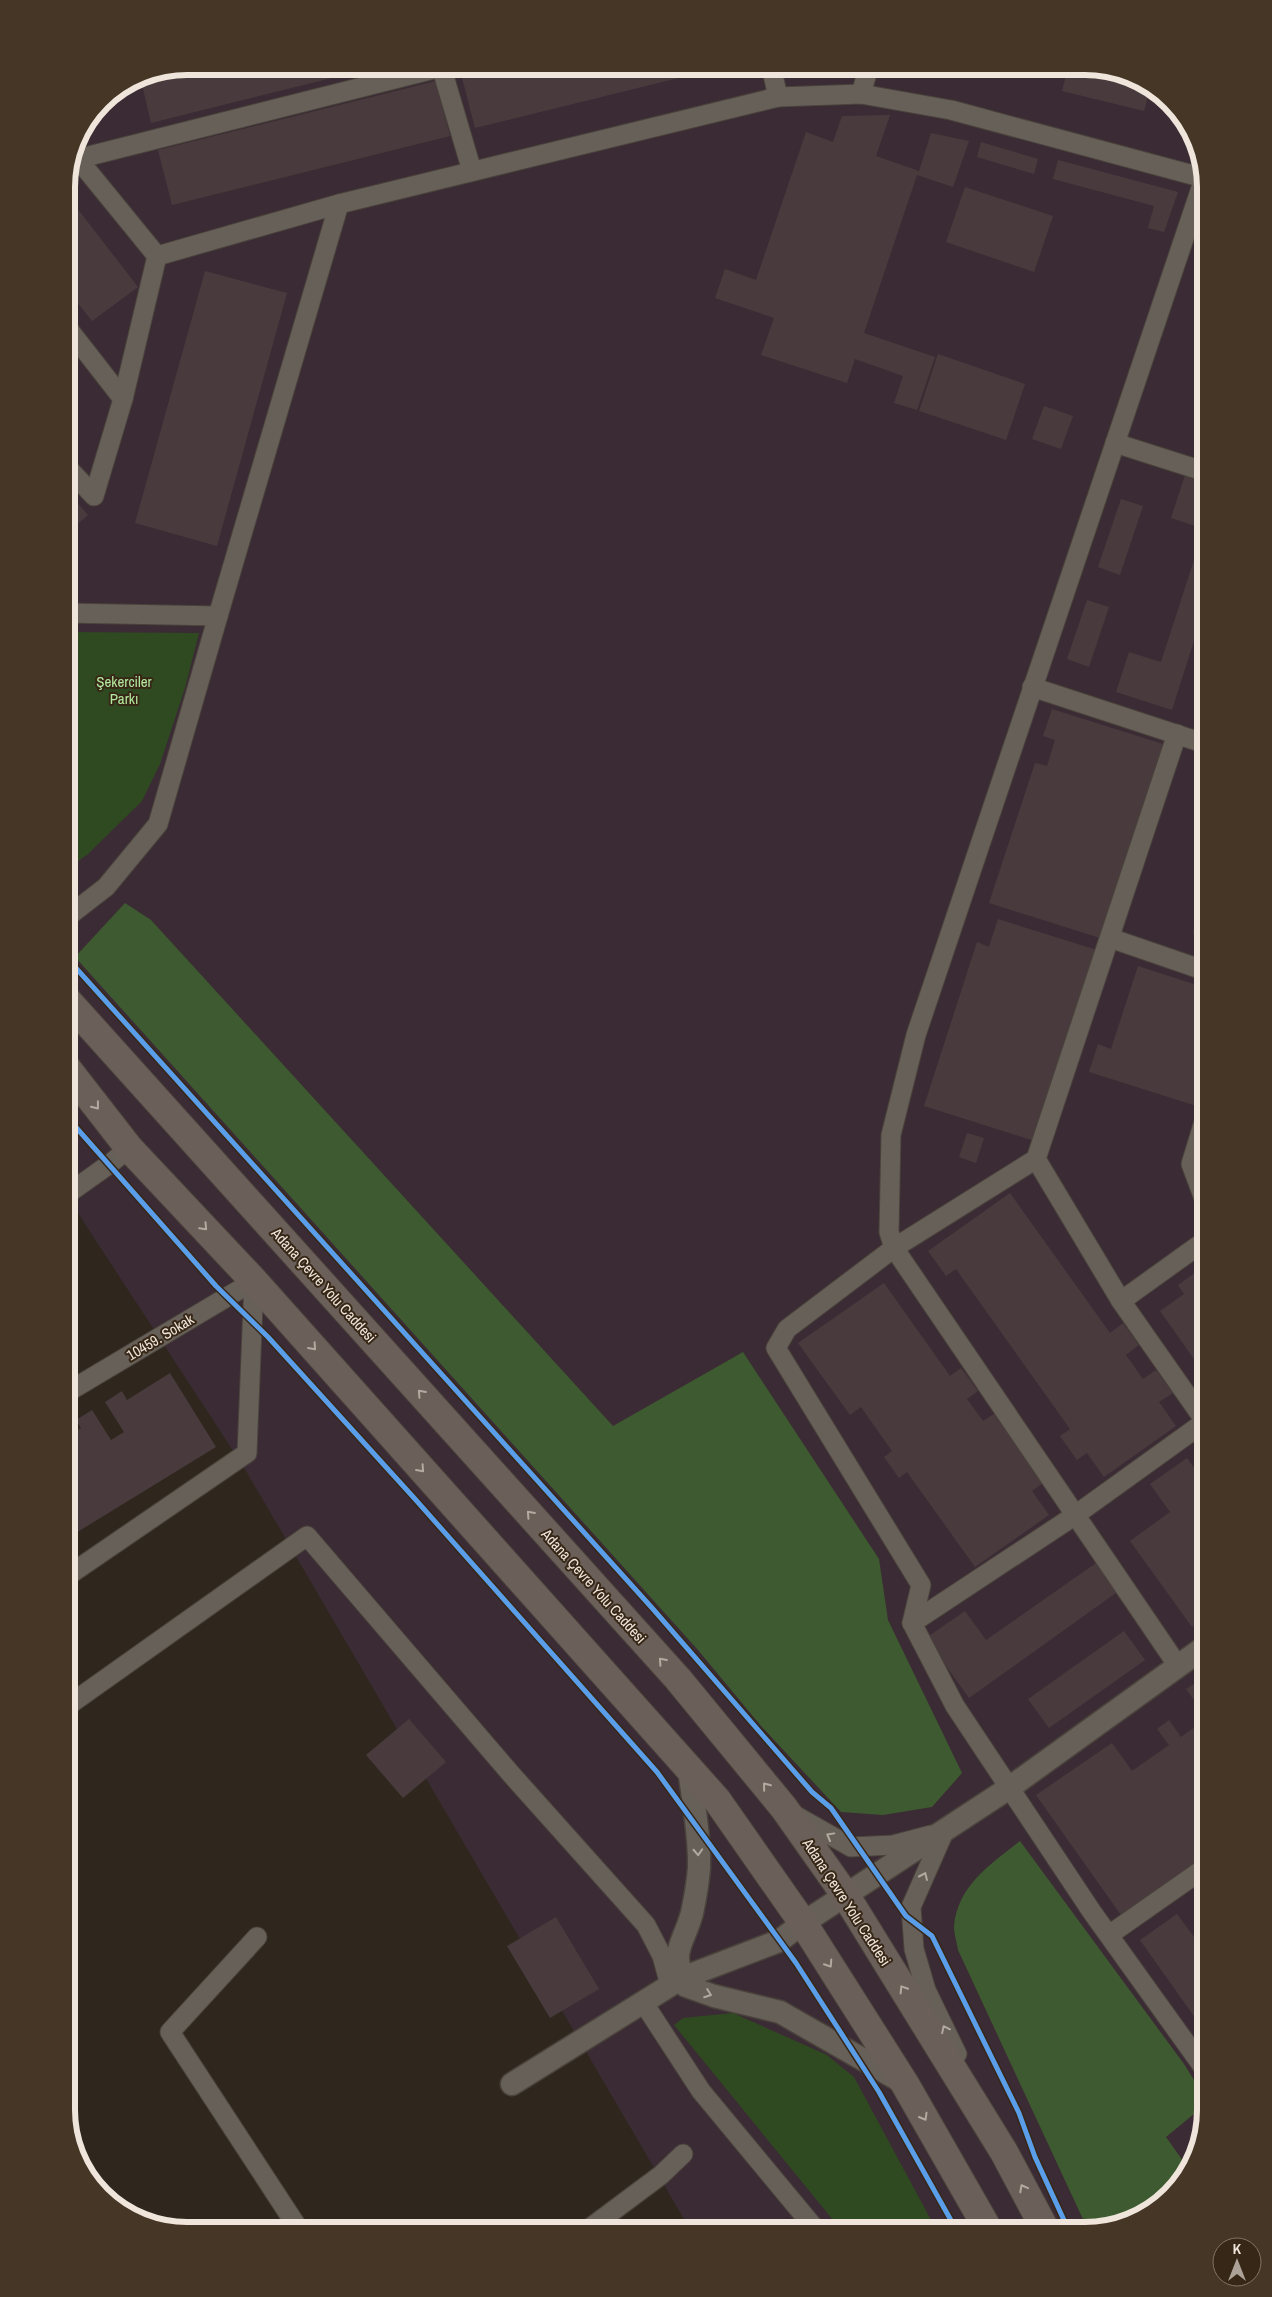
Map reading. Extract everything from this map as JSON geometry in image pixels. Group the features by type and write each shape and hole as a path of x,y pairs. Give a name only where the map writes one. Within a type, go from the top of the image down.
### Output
{"highway":[{"name":"Adana Çevre Yolu Caddesi","path":"75,1009 678,1679 784,1808 846,1896 1004,2152 1041,2222"},
{"path":"75,1079 129,1148 254,1281 716,1800 803,1923 905,2084 984,2222"}],"street":[{"path":"80,155 410,75"},
{"path":"445,75 472,171"},
{"path":"772,75 778,97"},
{"path":"861,94 866,75"},
{"path":"157,256 339,204 778,97 861,94 951,110 1196,176"},
{"path":"78,160 157,256"},
{"path":"1178,1666 1074,1516 894,1248 889,1232 891,1135 916,1035 1197,199"},
{"path":"75,911 106,887 158,824 339,204"},
{"path":"75,476 94,496 123,399 157,256"},
{"path":"75,338 123,399"},
{"path":"1115,443 1197,469"},
{"path":"75,613 218,616"},
{"path":"1032,687 1197,741"},
{"path":"1177,734 1036,1159 894,1248 787,1329 776,1348 921,1585 912,1623 955,1706 1108,1935 1197,2059"},
{"path":"1110,938 1197,968"},
{"path":"1197,1144 1191,1164 1197,1180"},
{"path":"75,1189 112,1164 129,1148"},
{"path":"1036,1159 1122,1301 1197,1409"},
{"path":"1122,1301 1197,1247"},
{"path":"75,1571 247,1453 254,1281"},
{"name":"10459. Sokak","path":"75,1388 254,1281"},
{"path":"912,1623 1074,1516 1197,1427"},
{"path":"75,1700 307,1536 511,1774 646,1925 676,1981 714,1996 780,2012 905,2084"},
{"path":"512,2084 676,1981 779,1941 803,1923 1009,1788 1197,1652"},
{"path":"676,1981 680,1942 692,1914 699,1868 696,1822 689,1769"},
{"path":"784,1808 851,1848 893,1845 944,1832"},
{"path":"944,1832 911,1907 914,1950 926,1990 1004,2152"},
{"path":"1108,1935 1197,1874"},
{"path":"257,1937 170,2032 295,2222"},
{"path":"643,2002 701,2091 810,2222"},
{"path":"598,2222 661,2175 683,2154"}],"shaded area":[{"path":"187,75 1092,75 1114,79 1141,90 1164,108 1182,131 1191,151 1197,180 1197,2117 1191,2146 1178,2172 1169,2184 1141,2207 1114,2218 1099,2221 686,2222 243,1466 75,1209 75,180 79,158 90,131 108,108 131,90 165,77"}],"green space":[{"name":"Şekerciler Parkı","path":"75,632 199,633 185,688 160,764 142,801 88,854 75,863"},
{"path":"125,903 151,920 613,1426 743,1352 879,1559 888,1620 962,1773 932,1807 883,1815 841,1812 761,1726 698,1650 75,957"},
{"path":"1020,1841 1184,2064 1197,2085 1197,2111 1166,2137 1184,2162 1178,2172 1169,2184 1153,2199 1141,2207 1114,2218 1084,2222 958,1950 954,1927 962,1900 977,1877"},
{"path":"733,2013 827,2055 854,2077 932,2222 835,2222 674,2025 683,2018"}],"building":[{"path":"187,75 344,75 151,123 142,85 165,77"},
{"path":"461,75 690,75 475,128"},
{"path":"1066,75 1092,75 1114,79 1148,95 1144,111 1062,91"},
{"path":"436,81 450,136 172,205 158,150"},
{"path":"890,115 876,156 919,171 931,133 969,141 953,187 917,175 864,333 935,357 917,410 894,403 903,376 855,359 847,383 761,355 774,318 715,298 725,269 756,280 806,132 833,142 842,116"},
{"path":"981,142 1038,159 1034,174 977,157"},
{"path":"1058,160 1178,192 1164,232 1148,228 1154,206 1053,179"},
{"path":"965,187 1053,216 1034,272 946,242"},
{"path":"75,206 138,287 92,321 75,299"},
{"path":"205,271 287,293 217,546 135,523"},
{"path":"938,354 1025,384 1006,440 919,411"},
{"path":"1044,406 1073,416 1061,449 1032,439"},
{"path":"1185,475 1197,479 1197,527 1171,518"},
{"path":"1121,499 1143,506 1120,575 1098,567"},
{"path":"75,500 88,515 75,526"},
{"path":"1197,551 1197,631 1172,710 1116,692 1129,652 1161,662"},
{"path":"1087,600 1109,607 1089,667 1067,659"},
{"path":"1052,709 1163,744 1100,938 989,903 1035,763 1047,766 1055,740 1043,736"},
{"path":"998,919 1097,950 1035,1141 924,1106 977,942 989,947"},
{"path":"1197,922 1197,939 1193,932"},
{"path":"1138,966 1197,985 1197,1106 1089,1072 1098,1044 1111,1049"},
{"path":"967,1133 984,1138 976,1163 959,1157"},
{"path":"1010,1193 1110,1333 1123,1323 1139,1345 1126,1355 1143,1379 1156,1370 1173,1393 1159,1402 1176,1426 1104,1477 1087,1453 1077,1460 1060,1436 1070,1429 956,1269 946,1276 928,1251"},
{"path":"1197,1271 1197,1363 1160,1311 1184,1294 1178,1285"},
{"path":"884,1283 950,1376 961,1368 978,1391 967,1399 983,1421 994,1414 1043,1483 1032,1491 1049,1515 975,1567 907,1472 899,1478 884,1457 892,1451 861,1407 850,1415 798,1343"},
{"path":"170,1373 216,1447 75,1533 75,1432 81,1428 76,1420 92,1410 111,1440 124,1432 105,1402 122,1391 127,1400"},
{"path":"1187,1458 1197,1472 1197,1623 1192,1627 1130,1541 1170,1512 1150,1484"},
{"path":"1099,1561 1120,1590 969,1698 926,1638 965,1611 986,1640"},
{"path":"1124,1631 1145,1660 1049,1728 1028,1699"},
{"path":"1197,1682 1197,1704 1186,1689"},
{"path":"409,1719 446,1762 403,1798 366,1755"},
{"path":"1169,1720 1181,1737 1197,1725 1197,1861 1121,1915 1036,1795 1112,1743 1132,1771 1169,1745 1157,1729"},
{"path":"1177,1914 1197,1941 1197,2021 1140,1940"},
{"path":"556,1917 599,1989 550,2018 507,1946"}],"cycle path":[{"path":"75,967 653,1609 812,1792 831,1808 906,1916 932,1936 1019,2113 1035,2157 1065,2222"},
{"path":"75,1126 216,1286 268,1337 415,1499 657,1772 796,1963 879,2092 952,2222"}]}
